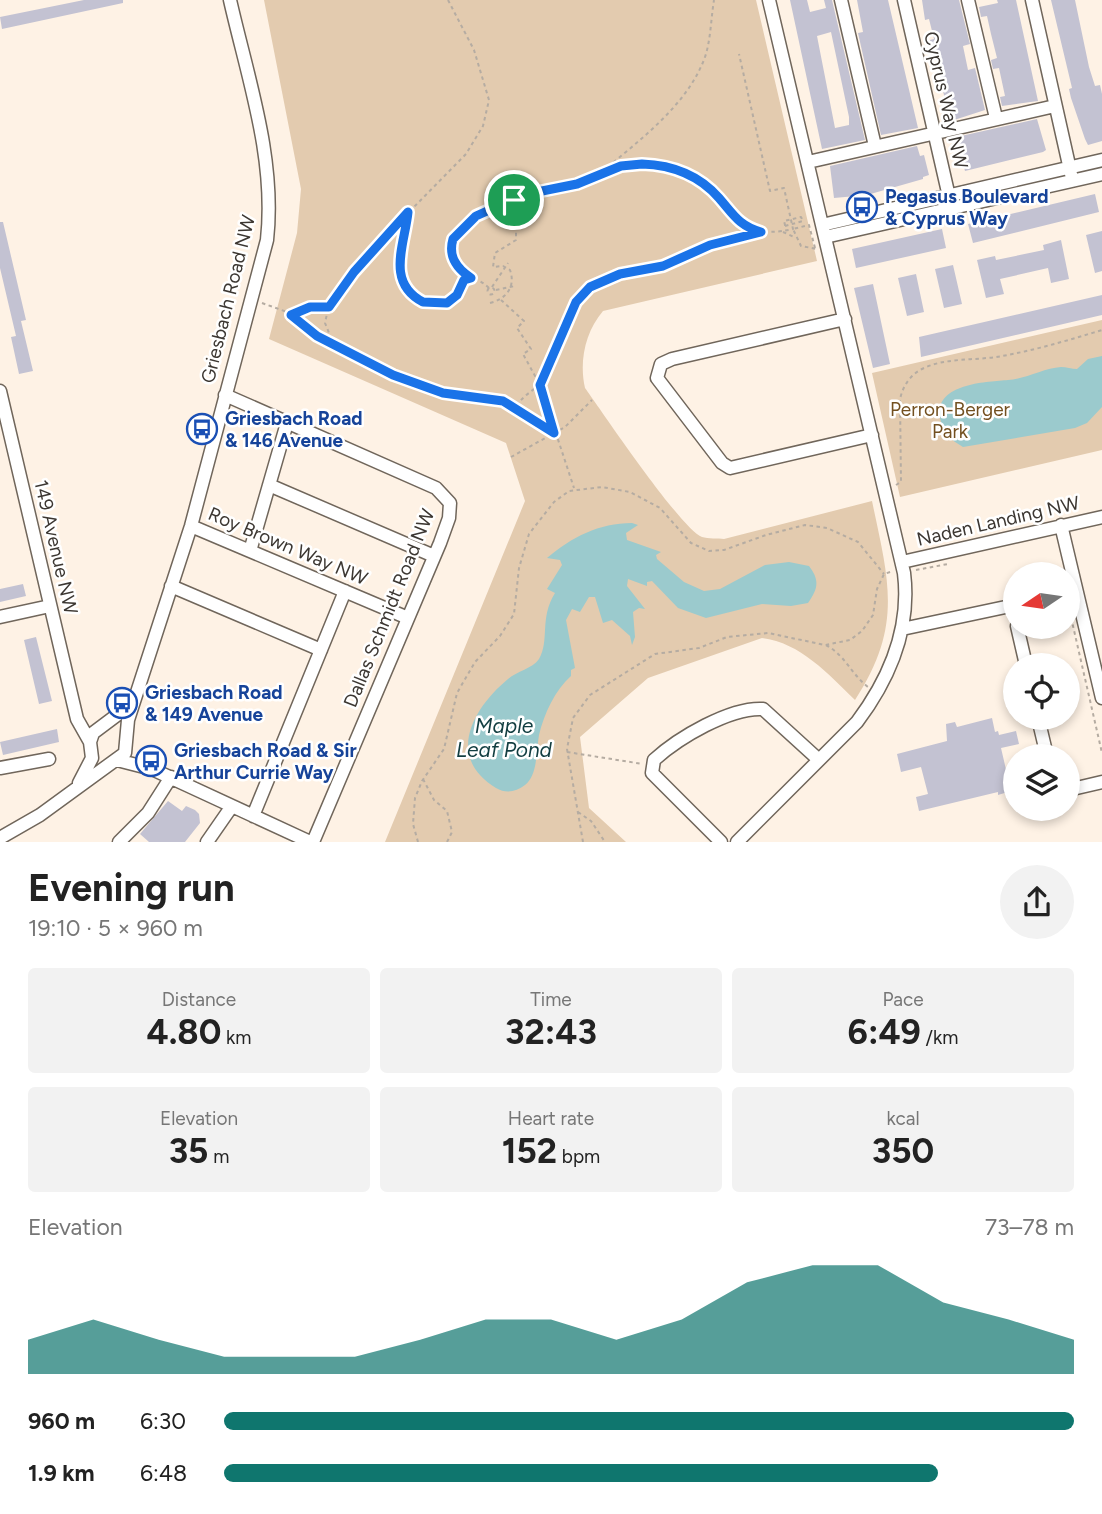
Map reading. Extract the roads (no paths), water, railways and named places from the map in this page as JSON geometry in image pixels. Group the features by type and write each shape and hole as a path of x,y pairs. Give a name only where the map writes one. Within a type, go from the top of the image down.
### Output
{"street":[{"name":"Griesbach Road NW","path":"0,838 40,815 115,761 127,741 128,720 191,526 267,240 270,193 265,154 230,0"},
{"path":"737,842 857,722 877,693 890,671 902,629 906,584 899,567 885,488 769,0"},
{"path":"841,0 874,146"},
{"name":"Cyprus Way NW","path":"904,0 950,202"},
{"path":"968,0 996,118"},
{"path":"1032,0 1071,174"},
{"path":"808,162 1055,106"},
{"path":"1071,174 1102,160"},
{"path":"824,231 1071,174 1102,173"},
{"path":"845,319 673,359 661,364 657,378 722,463 730,468 872,435"},
{"name":"149 Avenue NW","path":"0,391 75,711 79,726 91,744"},
{"name":"Dallas Schmidt Road NW","path":"225,395 436,488 446,497 450,509 434,556 312,842"},
{"path":"250,551 288,423"},
{"path":"0,451 13,448"},
{"path":"269,485 434,556"},
{"name":"Naden Landing NW","path":"899,567 1102,517"},
{"path":"1061,525 1068,562"},
{"name":"Roy Brown Way NW","path":"191,526 408,618"},
{"path":"171,586 321,650"},
{"path":"253,816 345,591"},
{"path":"0,617 50,606"},
{"path":"902,629 1003,611"},
{"path":"1080,618 1102,698"},
{"name":"Griesbach Road NW","path":"77,786 92,758 91,744 103,726 121,712 140,683"},
{"path":"721,842 658,780 651,765 688,733 757,709 769,712 819,760"},
{"path":"75,711 84,720 123,729 127,741 152,769"},
{"path":"91,744 97,757 152,769 312,842"},
{"path":"0,768 49,759"},
{"path":"119,842 148,813 171,777"},
{"path":"1080,787 1102,782"},
{"path":"207,842 233,806"}],"water":[{"path":"1102,356 1102,407 1087,423 1075,428 963,447 951,439 943,428 940,406 953,391 1055,368 1077,369 1088,359"},
{"name":"Maple Leaf Pond","path":"632,523 638,525 626,533 627,540 661,552 656,555 657,559 684,582 704,591 720,589 765,565 789,562 809,566 815,576 816,589 808,603 791,606 762,604 706,618 678,608 652,581 647,582 647,586 628,579 627,586 645,609 639,608 633,612 635,637 632,645 630,636 612,620 603,623 595,597 589,597 580,612 572,609 566,620 575,668 555,695 544,719 532,775 525,785 515,791 507,792 496,788 480,776 471,762 468,748 470,733 475,718 495,691 512,676 539,659 544,644 547,612 555,593 547,589 562,565 560,560 547,558 586,533 608,526"}],"place":[{"name":"Pegasus Boulevard & Cyprus Way","path":"862,207"},
{"name":"Griesbach Road & 146 Avenue","path":"202,429"},
{"name":"Griesbach Road & 149 Avenue","path":"122,703"},
{"name":"Griesbach Road & Sir Arthur Currie Way","path":"151,761"}],"park label":[{"name":"Perron-Berger Park","path":"950,420"}]}
